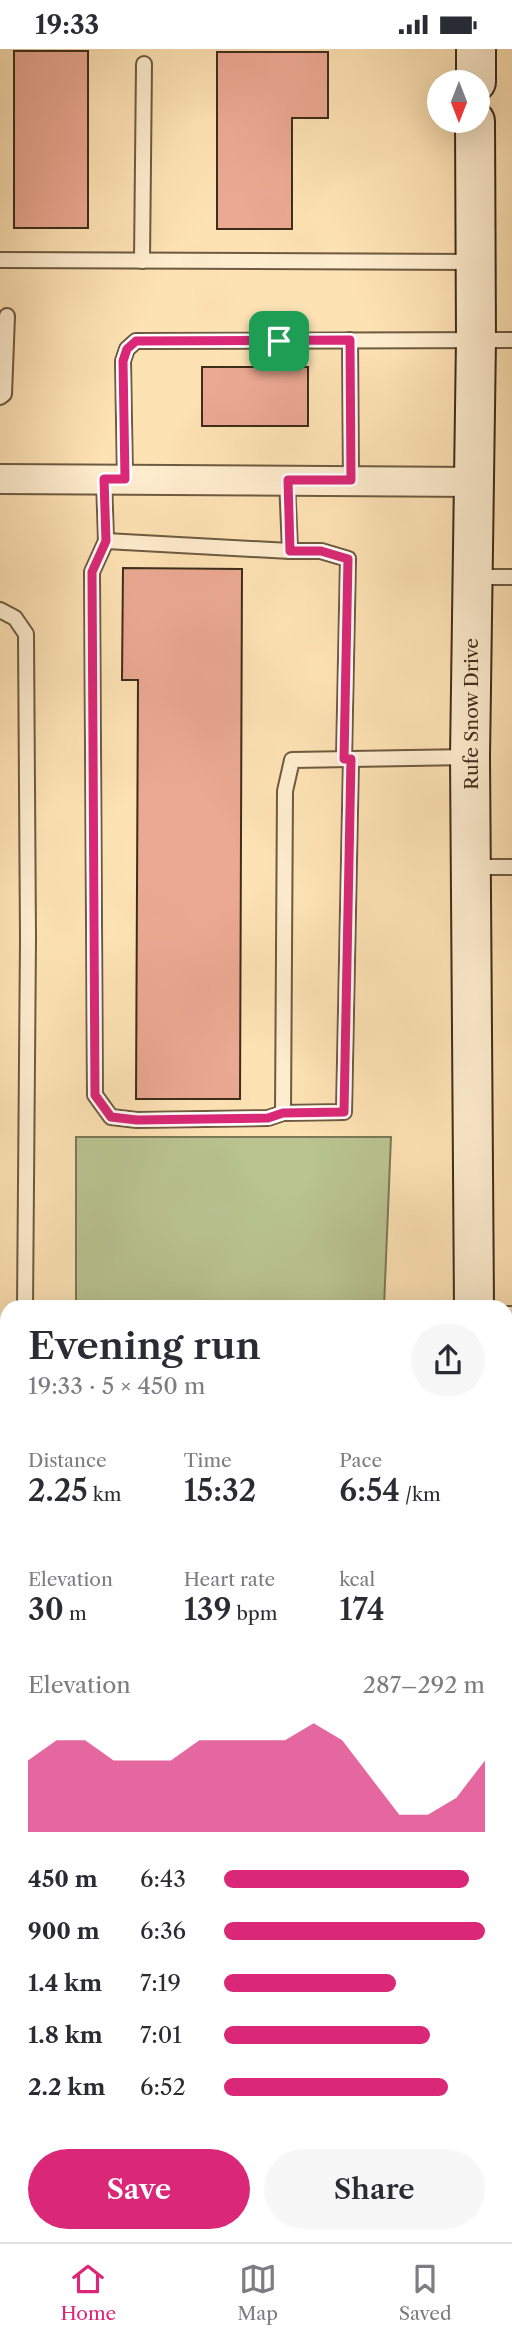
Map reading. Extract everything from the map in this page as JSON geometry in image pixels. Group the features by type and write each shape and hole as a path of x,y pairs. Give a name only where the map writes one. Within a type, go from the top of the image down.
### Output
{"main road":[{"path":"475,70 476,49"},
{"name":"Rufe Snow Drive","path":"474,1300 470,757 472,577 475,482 494,340 476,262 475,133"}],"street":[{"path":"0,478 475,482"}],"lane":[{"path":"142,261 144,64"},
{"path":"0,260 476,262"},
{"path":"0,397 4,394 7,316"},
{"path":"350,340 351,480"},
{"path":"106,541 321,551 348,559 344,1112 283,1113 268,1118 137,1120 111,1117 95,1095 92,572 106,541 114,479 123,361 127,349 136,341 494,340"},
{"path":"288,480 290,551"},
{"path":"472,577 512,577"},
{"path":"0,610 15,618 26,634 28,940 25,1300"},
{"path":"283,1113 285,791 292,760 470,757"},
{"path":"471,867 512,867"}],"green space":[{"path":"76,1137 391,1137 384,1300 76,1300"}],"building":[{"path":"14,51 88,51 88,228 14,228"},
{"path":"217,52 328,52 328,118 292,118 292,229 217,229"},
{"path":"202,367 308,367 308,426 202,426"},
{"path":"123,568 242,569 240,1099 136,1099 138,680 122,680"}],"route":[{"path":"350,340 351,480 288,480 290,551 321,551 348,559 344,759 351,759 344,1112 283,1113 268,1118 137,1120 111,1117 95,1095 92,572 106,541 104,479 125,479 123,361 127,349 136,341 279,341 350,340"}]}
